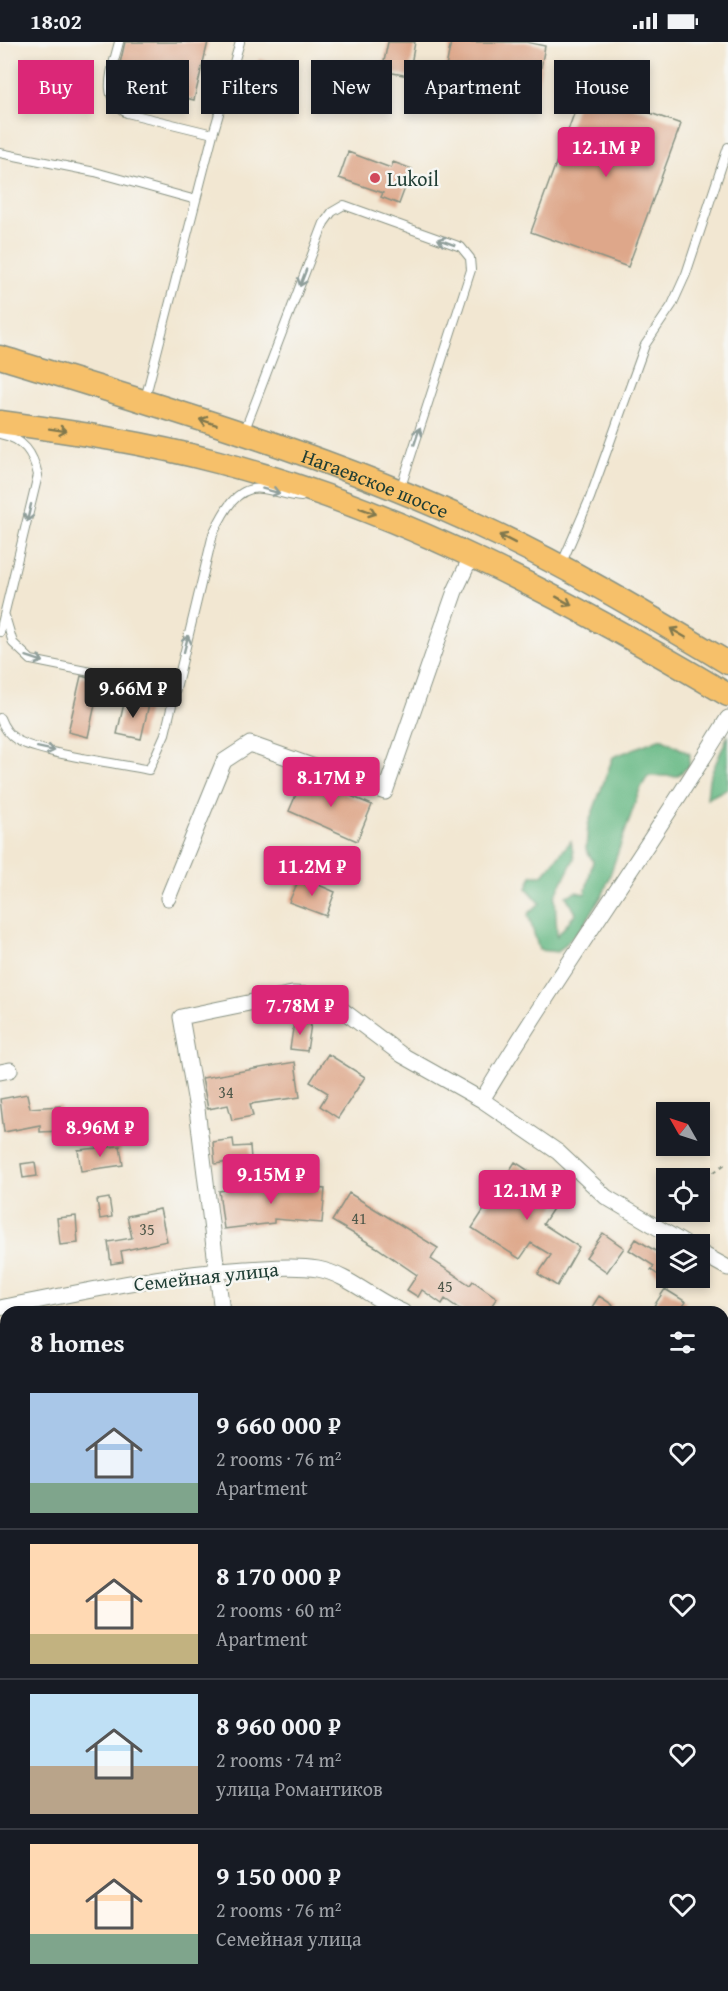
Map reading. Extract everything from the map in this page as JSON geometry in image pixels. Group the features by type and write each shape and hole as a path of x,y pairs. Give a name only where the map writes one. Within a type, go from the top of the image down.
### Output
{"main road":[{"name":"Нагаевское шоссе","path":"0,357 243,433 399,491 482,527 560,566 728,663"},
{"name":"Нагаевское шоссе","path":"0,422 181,452 247,470 340,501 472,555 567,602 728,695"}],"street":[{"path":"168,898 224,761 250,744 385,792 455,591 472,555"},
{"path":"482,1100 534,1015 659,828 728,718"},
{"path":"221,1306 197,1109 182,1017 292,994 316,995 337,1006 402,1055 482,1100 558,1152 606,1197 668,1234"},
{"path":"710,1258 728,1268"},
{"name":"Семейная улица","path":"12,1306 215,1271 268,1268 319,1269 342,1277 387,1306"},
{"path":"0,1561 0,1576"}],"lane":[{"path":"119,42 109,82 110,95 116,107 127,113 213,134"},
{"path":"144,401 213,134 240,42"},
{"path":"560,566 590,498 645,345 672,305 686,274 728,147"},
{"path":"0,153 95,172 196,200"},
{"path":"243,433 324,223 332,212 344,205 461,247 470,258 471,270 399,491"},
{"path":"0,434 13,436 27,447 34,458 38,476 0,633"},
{"path":"0,718 4,727 16,739 37,747 149,770 165,734 213,534 222,514 233,500 247,491 260,488 292,496 340,501"},
{"path":"5,614 13,643 31,660 175,688"}],"path":[{"path":"710,1175 728,1162"}],"green space":[{"path":"728,735 728,788 707,799 709,779"},
{"path":"661,738 690,754 689,766 677,776 648,776 640,789 604,892 584,925 558,952 539,950 528,914 540,903 527,888 532,875 543,875 571,841 574,859 555,896 557,936 576,913 566,896 576,892 585,894 593,861 586,849 588,825 613,757"}],"building":[{"path":"125,42 208,42 204,60 201,60 201,71 194,100 189,99 189,60 121,60"},
{"path":"388,42 415,42 412,60 404,60 404,75 392,73 392,60 384,60"},
{"path":"451,42 526,42 545,46 542,62 542,60 447,60"},
{"path":"650,113 681,124 628,267 531,232 574,114"},
{"name":"Lukoil","path":"348,152 391,168 393,162 412,169 399,204 381,197 383,193 339,178"},
{"path":"81,676 100,681 88,737 68,732"},
{"path":"125,699 149,704 141,739 117,734"},
{"path":"304,776 372,805 357,841 289,811"},
{"path":"300,877 335,892 326,916 289,902"},
{"path":"294,1022 311,1024 307,1051 290,1049"},
{"path":"328,1054 365,1077 338,1118 320,1106 328,1093 310,1082"},
{"path":"295,1062 300,1097 250,1104 253,1116 232,1120 228,1105 208,1109 202,1078"},
{"path":"27,1094 30,1108 60,1106 62,1131 40,1132 40,1125 4,1132 0,1099"},
{"path":"233,1139 234,1147 250,1146 251,1159 215,1164 213,1142"},
{"path":"120,1146 123,1165 81,1171 78,1150"},
{"path":"35,1162 37,1176 23,1178 21,1164"},
{"path":"515,1162 563,1193 543,1224 579,1247 557,1286 538,1274 551,1255 531,1243 520,1259 472,1228"},
{"path":"270,1184 325,1189 322,1223 274,1219 274,1223 224,1229 219,1191"},
{"path":"349,1193 438,1248 431,1259 470,1285 473,1281 497,1298 491,1306 455,1306 445,1299 442,1304 422,1290 418,1297 407,1290 417,1275 332,1221"},
{"path":"109,1198 112,1217 100,1219 97,1200"},
{"path":"160,1209 167,1241 121,1251 123,1262 111,1264 108,1242 132,1238 127,1216"},
{"path":"76,1216 78,1243 60,1245 57,1218"},
{"path":"603,1233 624,1248 607,1272 586,1257"},
{"path":"636,1239 656,1251 656,1273 651,1270 654,1266 629,1250"},
{"path":"665,1289 686,1302 683,1306 654,1306"},
{"path":"599,1296 613,1305 612,1306 593,1306"}],"place":[{"name":"Lukoil","path":"375,178"}]}
